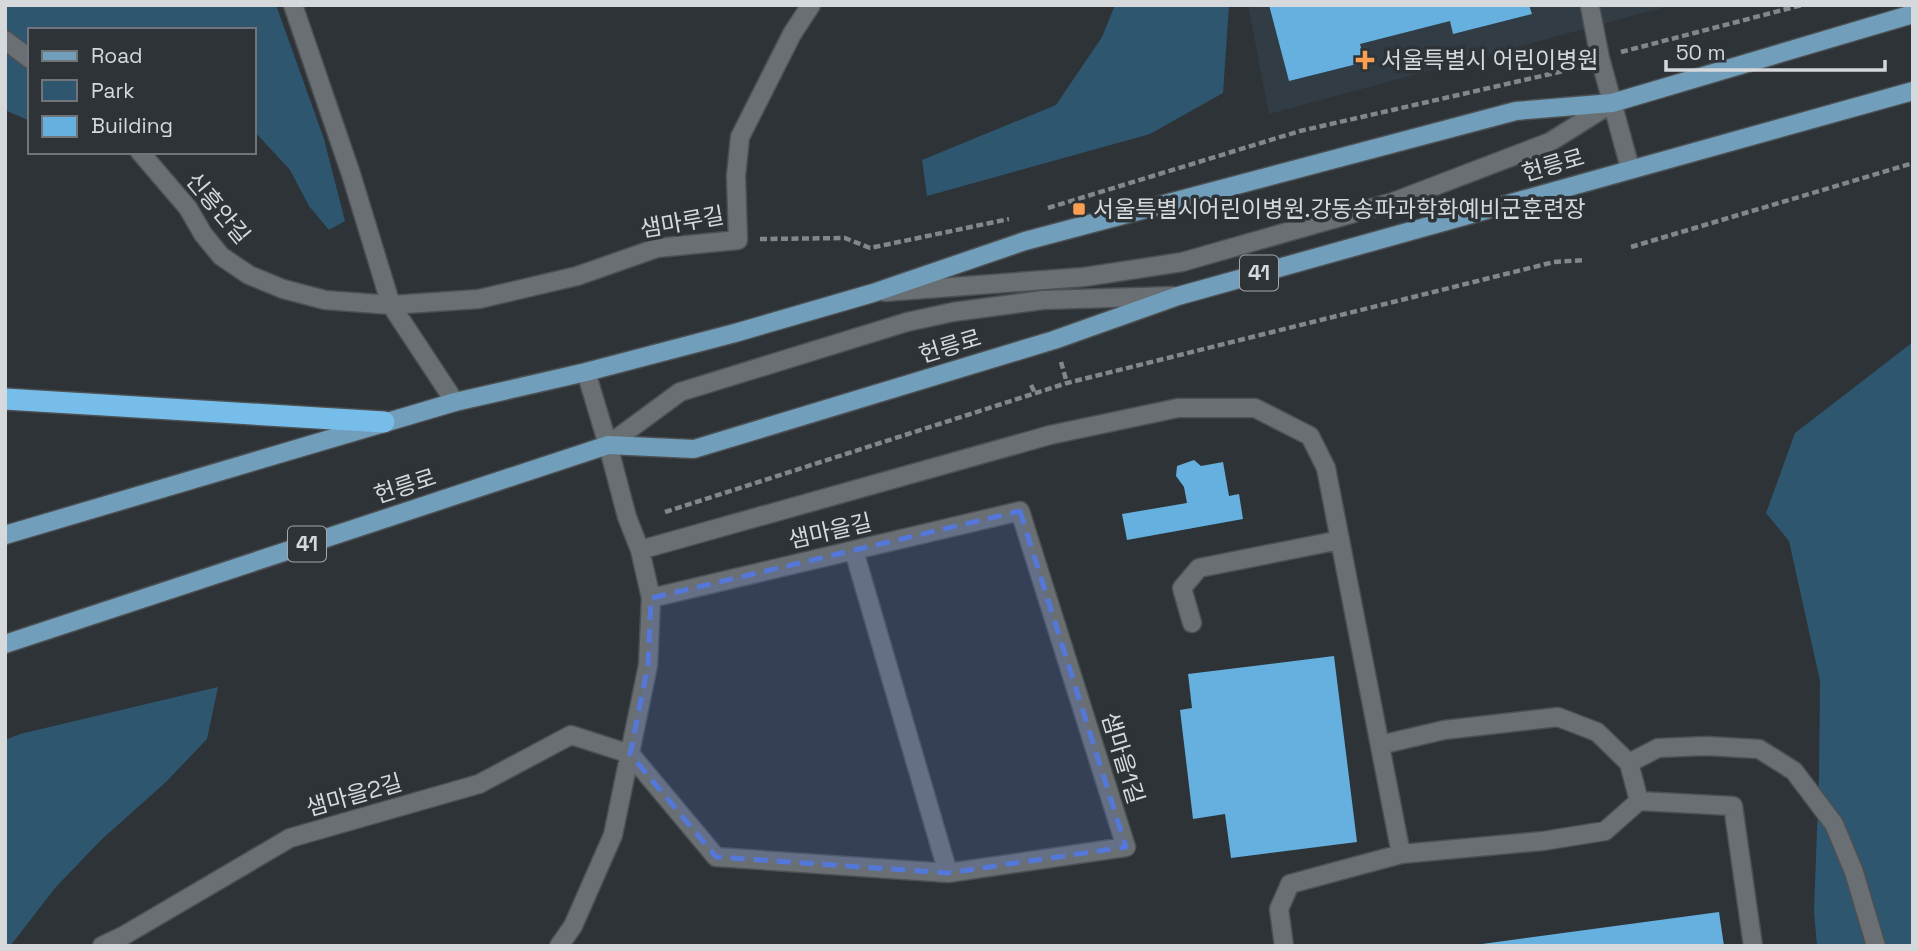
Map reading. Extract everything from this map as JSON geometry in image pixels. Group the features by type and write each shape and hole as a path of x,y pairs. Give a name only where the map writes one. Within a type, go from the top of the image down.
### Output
{"highway":[{"path":"5,399 384,422"}],"main road":[{"path":"5,535 456,402 735,333 873,293 1025,241 1516,111 1612,103 1913,14"},
{"name":"헌릉로","path":"5,644 608,444 694,449 1054,340 1178,296 1913,90"}],"street":[{"path":"293,5 351,174 391,305 456,402"},
{"name":"샘마루길","path":"391,305 479,299 577,276 657,248 738,240 736,176 740,137 792,34 811,5"},
{"path":"1590,7 1600,58 1630,168"},
{"path":"5,40 28,57"},
{"path":"873,293 1084,277 1182,262 1393,202 1550,142 1612,103"},
{"name":"신흥안길","path":"142,154 188,208 203,234 221,256 250,275 283,289 326,300 391,305"},
{"path":"608,444 680,392 907,322 953,312 1043,300 1178,296"},
{"path":"559,946 573,926 613,835 648,665 651,598 640,550 627,517 586,372"},
{"path":"640,550 1050,435 1178,408 1255,408 1310,436 1326,468 1401,853"},
{"name":"샘마을길","path":"651,598 1020,511"},
{"name":"샘마을1길","path":"630,754 716,857 948,873 1126,847 1020,511"},
{"path":"1192,623 1182,588 1199,568 1340,540"},
{"path":"853,551 948,873"},
{"path":"1380,745 1444,730 1558,716 1597,732 1629,763 1639,801"},
{"name":"샘마을2길","path":"102,946 290,838 479,784 571,735 630,754"},
{"path":"1629,763 1658,748 1706,746 1759,749 1794,771 1834,824 1854,872 1875,946"},
{"path":"1284,946 1279,909 1290,884 1401,853 1543,841 1605,831 1639,801 1733,806 1753,946"}],"path":[{"path":"1042,210 1300,131 1568,70 1600,58 1802,5"},
{"path":"1631,247 1913,163"},
{"path":"738,240 845,238 870,247 1018,217"},
{"path":"665,512 1067,383 1554,262 1585,260"},
{"path":"1031,385 1035,393"}],"highlighted area":[{"path":"1020,511 1126,847 948,873 716,857 630,754 648,665 651,598"}],"shaded area":[{"name":"서울특별시 어린이병원","path":"1248,5 1673,5 1269,114"}],"green space":[{"path":"5,5 276,5 324,139 345,221 329,230 309,206 290,170 256,133 256,28 28,28 28,120 5,110"},
{"path":"1115,5 1229,5 1223,93 1150,134 927,196 922,160 1056,105 1102,37"},
{"path":"1913,342 1913,946 1817,946 1814,911 1820,681 1789,541 1766,513 1795,433"},
{"path":"218,687 207,739 166,782 101,840 55,888 11,945 5,946 5,740 20,734"}],"building":[{"path":"1269,5 1529,5 1532,14 1453,34 1450,21 1360,44 1365,62 1289,81"},
{"path":"1194,460 1201,466 1223,462 1229,496 1239,494 1243,519 1127,540 1122,514 1187,503 1184,487 1176,476 1177,466"},
{"path":"1334,656 1357,842 1231,858 1225,814 1193,819 1180,710 1192,708 1188,674"},
{"path":"1719,912 1724,946 1482,944"}],"place":[{"name":"서울특별시 어린이병원","path":"1365,60"},
{"name":"서울특별시어린이병원.강동송파과학화예비군훈련장","path":"1079,209"}]}
